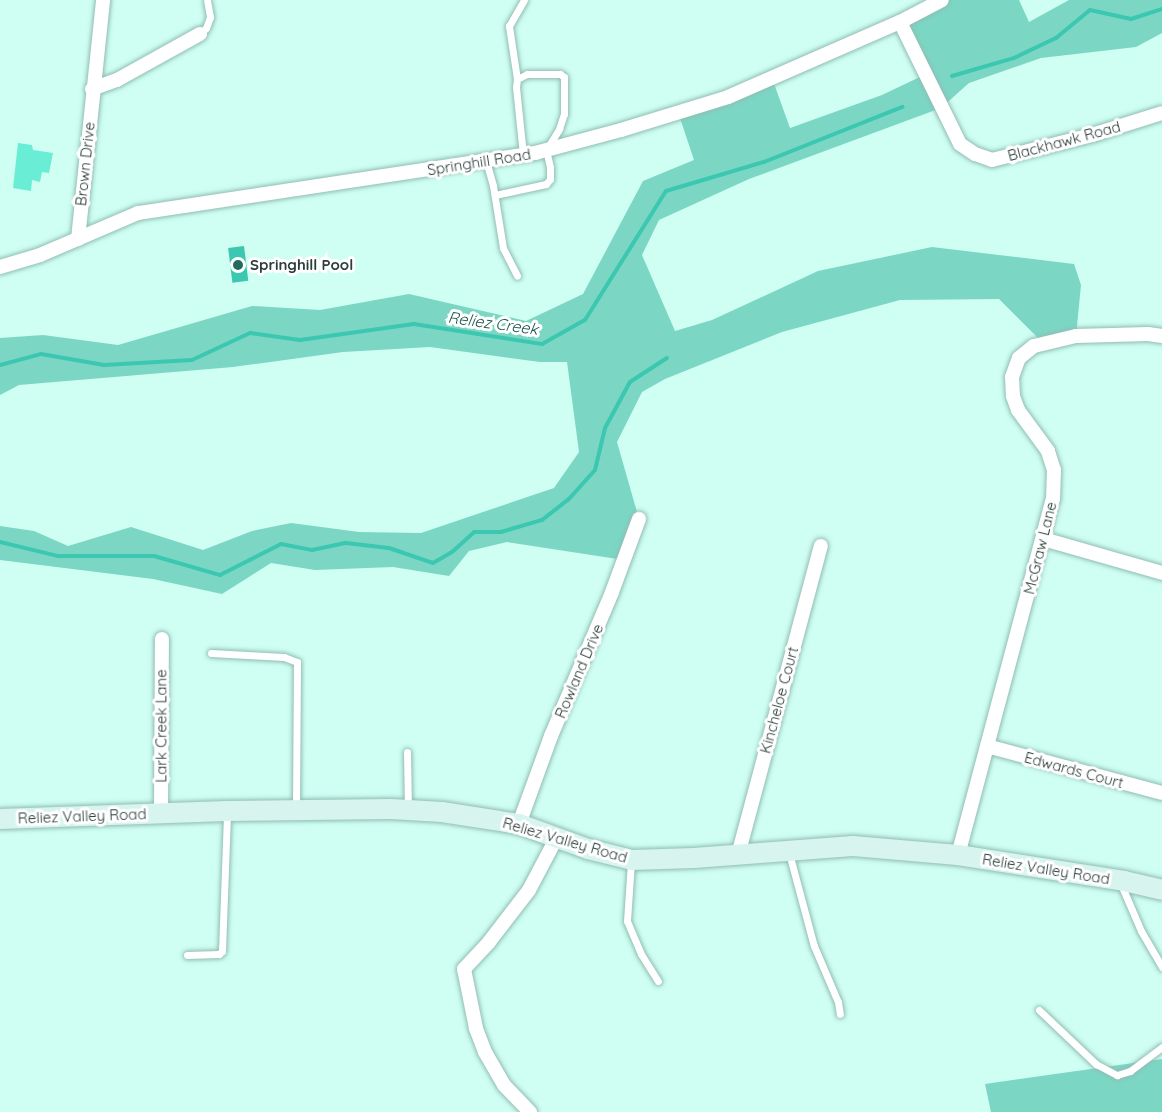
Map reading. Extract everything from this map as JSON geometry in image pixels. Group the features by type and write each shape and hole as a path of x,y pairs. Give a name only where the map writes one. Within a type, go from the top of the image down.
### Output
{"main road":[{"name":"Reliez Valley Road","path":"0,819 161,812 296,810 442,812 519,824 588,849 632,860 854,846 958,855 1119,880 1162,890"}],"street":[{"name":"Brown Drive","path":"78,239 103,0"},
{"name":"Springhill Road","path":"0,267 40,255 114,221 138,213 546,150 728,97 900,22 942,0"},
{"name":"Blackhawk Road","path":"900,22 960,144 983,157 992,160 1092,135 1162,113"},
{"path":"92,89 117,80 200,34"},
{"name":"McGraw Lane","path":"958,855 1053,499 1054,470 1048,452 1018,410 1013,396 1012,377 1019,358 1034,346 1076,336 1148,334 1162,336"},
{"name":"Rowland Drive","path":"519,824 551,735 612,592 639,519"},
{"path":"1043,539 1162,573"},
{"name":"Kincheloe Court","path":"738,855 821,546"},
{"name":"Lark Creek Lane","path":"161,812 162,639"},
{"name":"Edwards Court","path":"987,746 1162,793"},
{"path":"530,1112 504,1084 485,1052 476,1028 464,969 489,942 529,890 557,837"}],"lane":[{"path":"200,34 206,28 210,17 207,0"},
{"path":"523,155 517,79 509,26 524,0"},
{"path":"495,195 546,184 550,167 546,150 563,121 564,77 560,74 526,74 517,79"},
{"path":"486,161 495,195 503,248 517,276"},
{"path":"211,654 284,657 297,662 296,810"},
{"path":"407,752 408,810"},
{"path":"186,955 219,954 222,951 227,811"},
{"path":"788,851 814,946 838,1002 840,1014"},
{"path":"632,860 627,921 640,954 658,981"},
{"path":"1119,880 1141,931 1162,967"},
{"path":"1039,1010 1096,1065 1117,1075 1130,1071 1162,1047"}],"shaded area":[{"path":"942,0 1019,0 1029,22 1069,0 1162,0 1162,33 1136,47 1041,58 969,83 941,108 749,179 659,220 642,255 675,331 712,320 818,271 932,247 1074,264 1081,285 1076,336 1044,344 999,299 900,300 782,332 665,379 642,392 617,442 639,519 624,560 507,542 469,551 449,576 393,567 315,570 271,563 222,594 153,579 0,560 0,526 34,531 68,546 131,527 203,550 252,531 291,523 359,532 421,533 554,488 579,452 567,362 540,362 430,347 343,352 233,367 19,385 0,395 0,338 43,335 118,345 252,306 320,310 409,294 526,321 583,294 643,181 694,160 678,112 772,78 790,128 882,95 924,75 900,22"},
{"name":"Springhill Pool","path":"244,246 248,281 232,283 228,248"},
{"path":"1162,1059 1162,1112 991,1112 985,1084"}],"building":[{"path":"18,143 32,145 33,150 53,153 49,173 42,172 40,182 32,180 31,191 13,188"}],"waterway":[{"name":"Reliez Creek","path":"952,76 1014,58 1056,38 1090,10 1131,19 1162,9"},
{"name":"Reliez Creek","path":"0,365 41,354 104,365 192,360 250,333 300,340 414,324 542,344 585,320 666,191 764,162 902,107"},
{"path":"0,542 58,556 154,556 220,575 281,544 312,550 346,543 389,548 433,563 452,552 474,532 501,532 542,520 568,500 595,470 605,428 630,382 667,358"}],"place":[{"name":"Springhill Pool","path":"238,265"}]}
